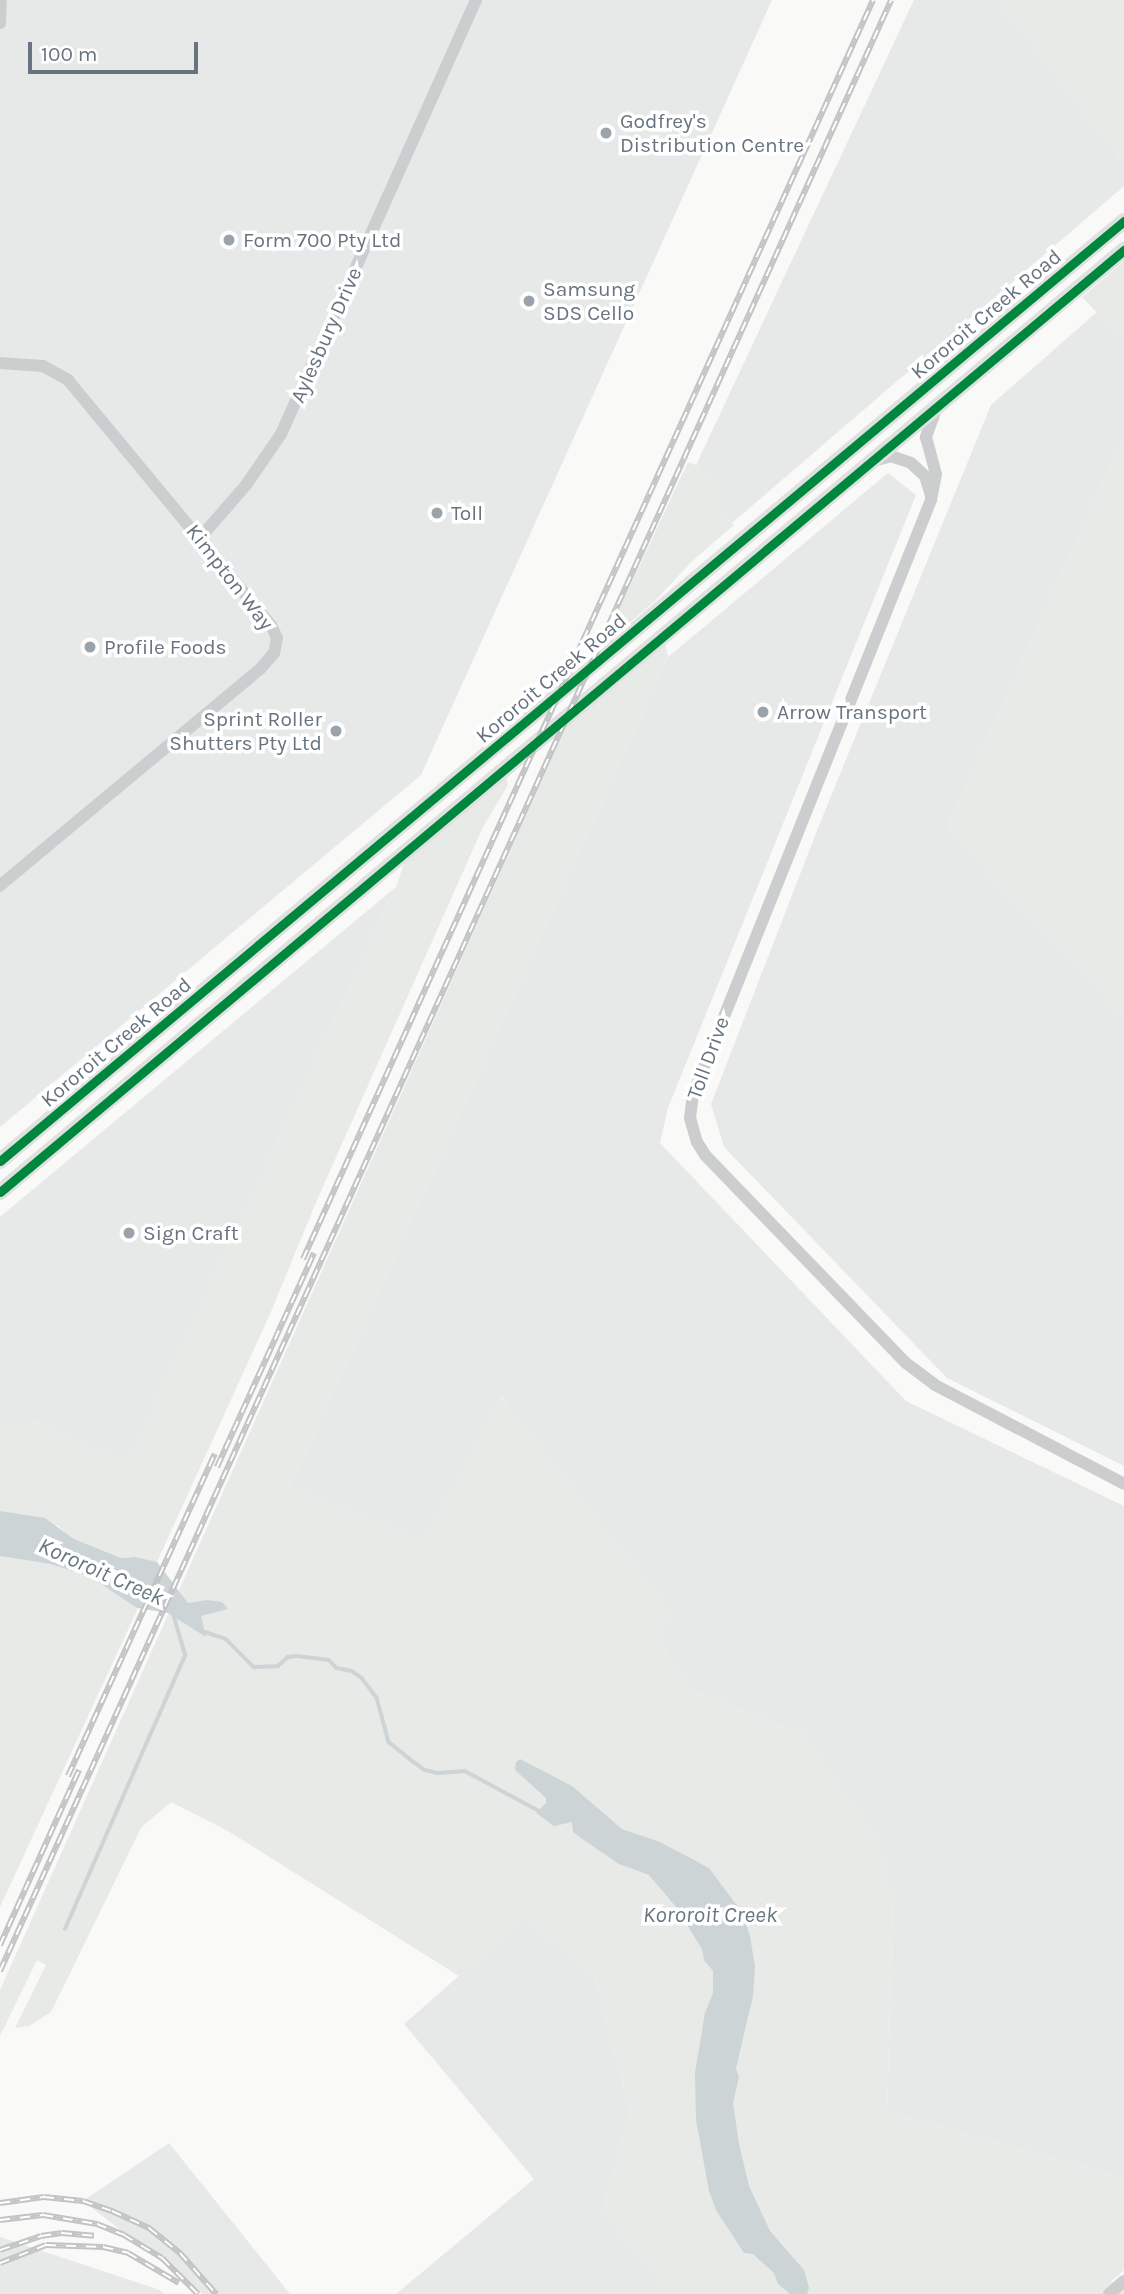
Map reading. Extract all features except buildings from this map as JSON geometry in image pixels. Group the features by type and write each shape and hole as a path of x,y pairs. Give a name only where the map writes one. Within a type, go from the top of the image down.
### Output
{"main road":[{"name":"Kororoit Creek Road","path":"1,1159 1124,222"},
{"name":"Kororoit Creek Road","path":"0,1192 1124,250"}],"street":[{"path":"0,23 1,0"},
{"name":"Aylesbury Drive","path":"200,538 246,485 281,433 476,0"},
{"name":"Kimpton Way","path":"0,363 43,366 68,380 271,625 277,638 274,653 260,669 0,886"},
{"name":"Toll Drive","path":"947,400 930,417 927,428 927,445 936,474 931,500 693,1094 690,1118 697,1142 705,1155 906,1363 935,1385 1124,1484"},
{"path":"871,464 882,457 891,456 911,463 928,483 931,500"},
{"path":"1109,2294 1122,2283"}],"shaded area":[{"path":"0,0 772,0 421,775 0,1127"},
{"path":"914,0 998,0 1124,164 1124,186 732,523 715,503 723,495 696,465"},
{"path":"998,0 1124,0 1124,164"},
{"path":"1124,261 1124,341 1082,297"},
{"path":"1097,312 1124,341 1124,435 947,828 1124,1017 1124,1466 947,1378 724,1147 711,1104 820,823 991,405"},
{"path":"1124,435 1124,1017 947,828"},
{"path":"688,462 696,465 723,495 715,503 734,525 692,561 655,601 602,646"},
{"path":"888,473 916,495 668,1108 660,1143 906,1401 1124,1506 1124,2178 887,2112 893,1900 805,1735 688,1689 658,1637 502,1396 424,1540 290,1487 668,657"},
{"path":"665,642 668,657 290,1487 424,1539 501,1396 673,1612 658,1637 688,1689 805,1735 878,1839 893,1900 887,2112 1124,2178 1124,2270 1111,2282 1124,2286 1124,2294 672,2294 603,2212 630,2111 594,1975 525,1918 459,1976 228,1831 171,1802 141,1828 51,2012 29,2026 15,2028 46,1965 37,1960 0,2036 0,1990 565,728"},
{"path":"506,776 508,785 483,827 317,1200 270,1314 157,1562 135,1557 122,1558 74,1540 57,1525 0,1511 0,1427 42,1423 127,1462 396,887 404,863"},
{"path":"396,887 127,1463 42,1423 0,1427 0,1217"},
{"path":"0,1556 50,1564 89,1576 138,1608 0,1907"},
{"path":"525,1918 594,1975 630,2111 603,2212 672,2294 396,2294 534,2179 404,2024"},
{"path":"169,2143 290,2294 203,2294 83,2201"},
{"path":"0,2237 160,2290 164,2294 0,2294"}],"water":[{"name":"Kororoit Creek","path":"0,1511 45,1518 74,1539 121,1558 135,1557 157,1562 188,1603 207,1600 222,1602 228,1609 201,1616 206,1637 168,1613 137,1608 89,1576 50,1564 0,1556"},
{"name":"Kororoit Creek","path":"520,1759 572,1786 622,1829 660,1842 709,1868 741,1911 750,1936 755,1967 753,1996 736,2068 739,2077 733,2103 739,2144 749,2186 770,2231 804,2270 809,2288 807,2294 790,2294 778,2284 774,2273 753,2254 744,2253 716,2210 709,2191 696,2120 695,2073 705,2013 713,1993 713,1971 704,1960 702,1949 676,1907 649,1875 619,1864 581,1838 573,1832 572,1822 554,1826 536,1813 546,1803 546,1798 515,1770 516,1762"}],"waterway":[{"path":"65,1929 185,1655 173,1614"},
{"name":"Kororoit Creek","path":"205,1632 226,1639 254,1667 278,1666 288,1657 297,1656 329,1660 337,1668 352,1671 362,1678 377,1698 389,1742 411,1760 425,1770 438,1773 465,1771 541,1812"}],"railway":[{"path":"303,1259 873,0"},
{"path":"0,1971 891,0"},
{"path":"217,1467 314,1253"},
{"path":"68,1776 215,1454"},
{"path":"0,1945 79,1770"},
{"path":"0,2203 44,2197 83,2201 112,2211 149,2228 180,2253 216,2294"},
{"path":"0,2220 43,2215 97,2224 124,2235 162,2258 198,2294"},
{"path":"0,2250 41,2236 62,2233 94,2236"},
{"path":"0,2263 46,2245 103,2247 128,2253 179,2283"}],"cycle path":[{"path":"0,1161 1124,221"},
{"path":"0,1192 1124,250"}],"place":[{"name":"Godfrey's Distribution Centre","path":"606,133"},
{"name":"Form 700 Pty Ltd","path":"229,240"},
{"name":"Samsung SDS Cello","path":"529,301"},
{"name":"Toll","path":"437,513"},
{"name":"Profile Foods","path":"90,647"},
{"name":"Arrow Transport","path":"763,712"},
{"name":"Sprint Roller Shutters Pty Ltd","path":"336,731"},
{"name":"Sign Craft","path":"129,1233"}]}
